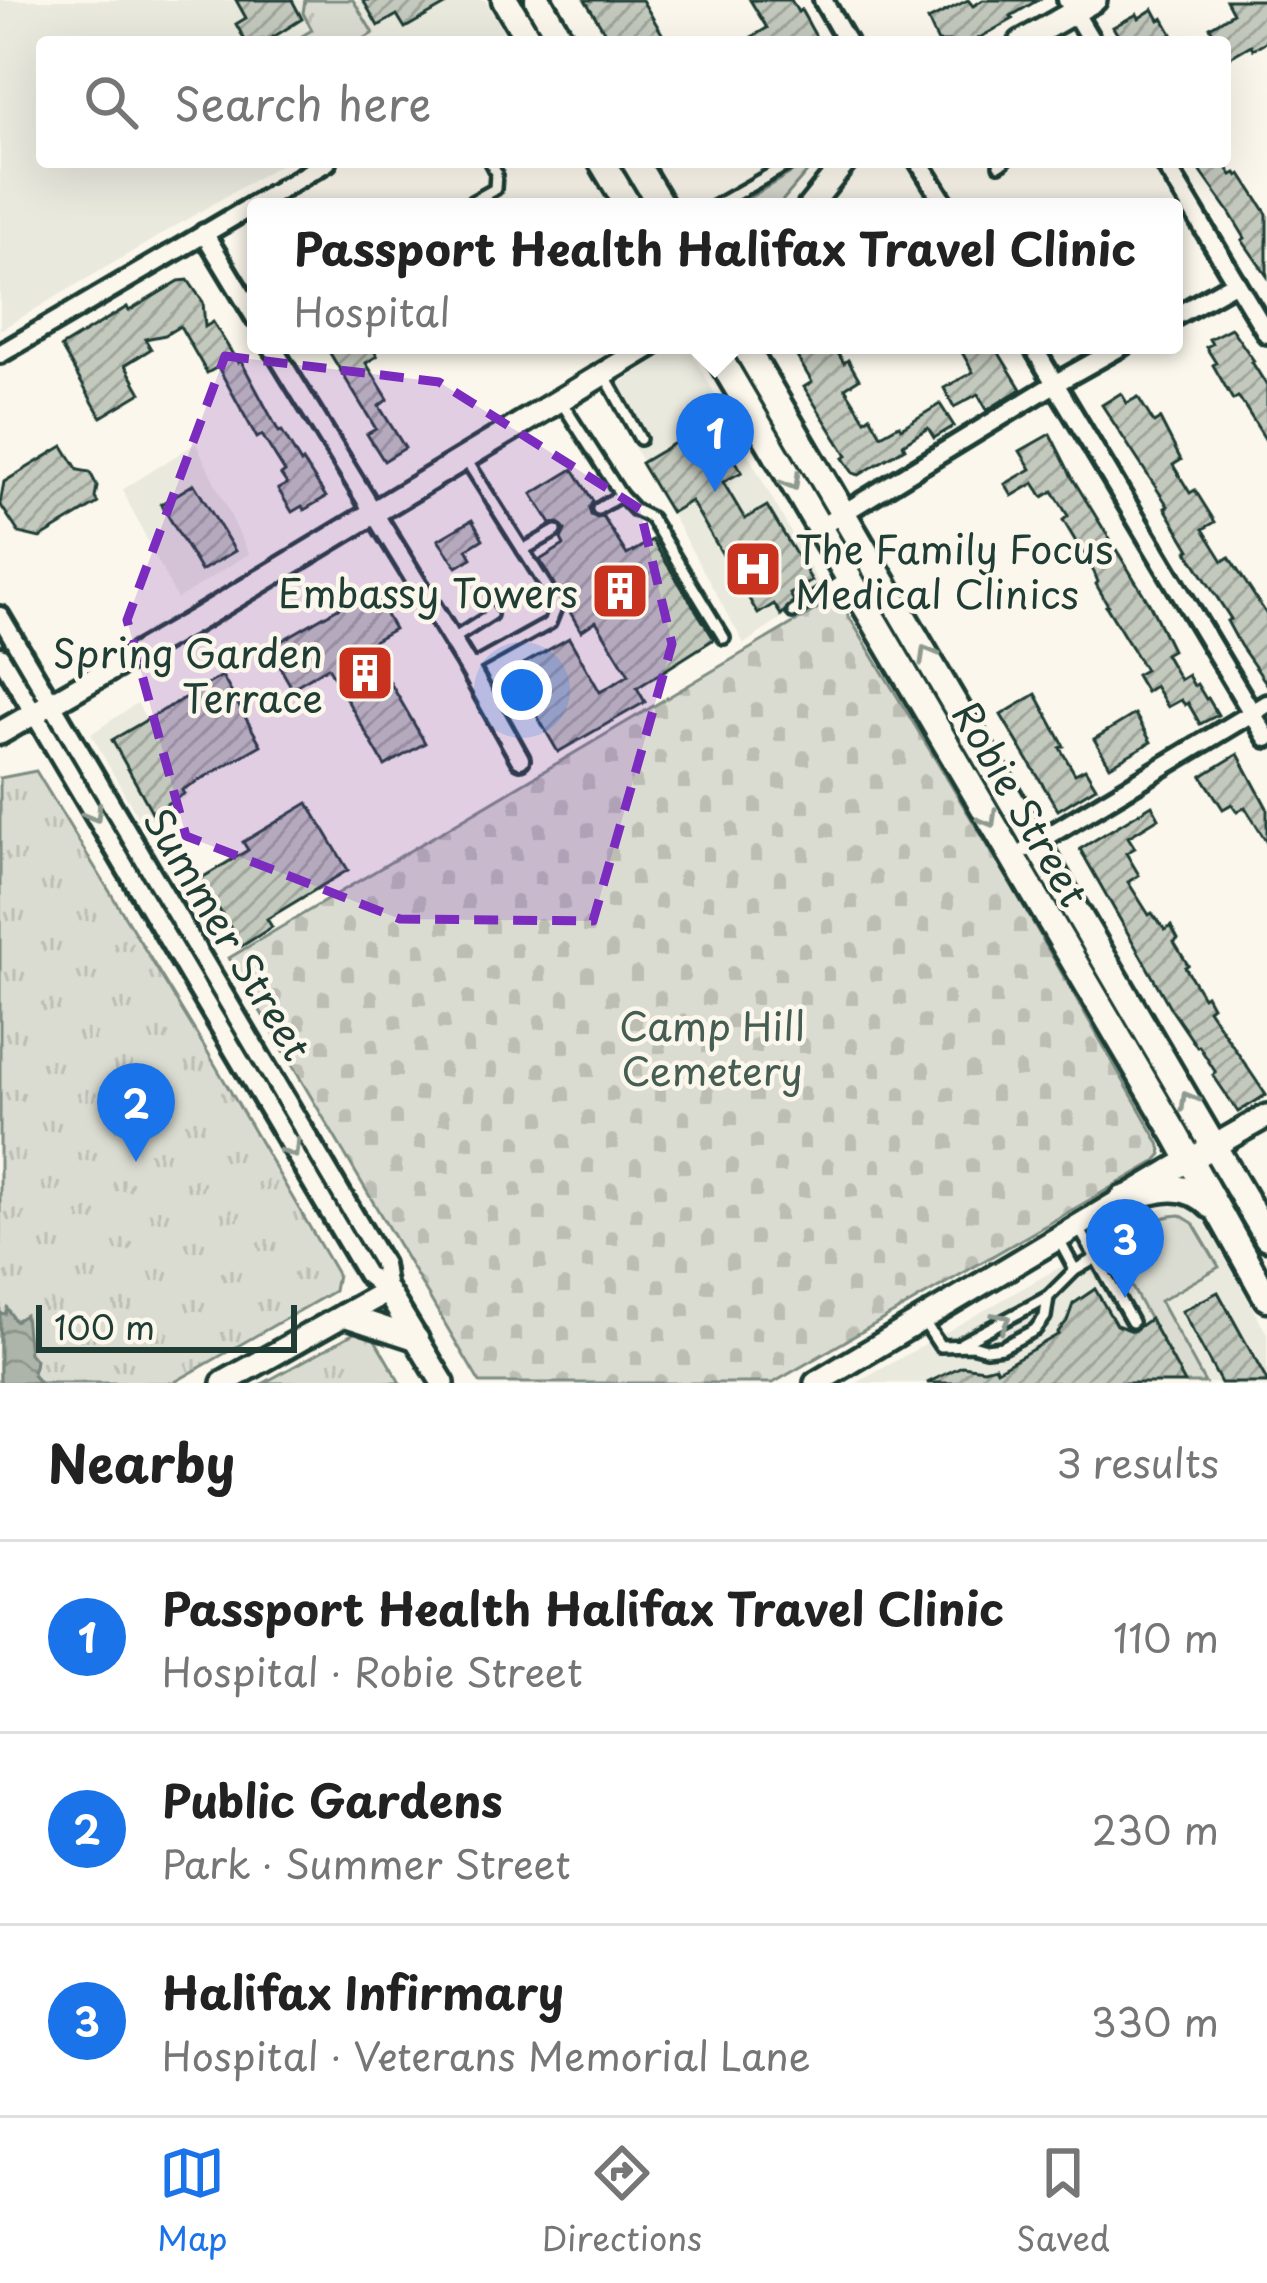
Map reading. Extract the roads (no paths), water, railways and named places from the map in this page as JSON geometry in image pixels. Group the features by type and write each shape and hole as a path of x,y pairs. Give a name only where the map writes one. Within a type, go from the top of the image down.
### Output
{"main road":[{"path":"505,0 542,36"},
{"path":"538,0 544,36"},
{"path":"606,168 624,198"},
{"path":"638,168 656,198"},
{"name":"Robie Street","path":"717,354 1267,1298"},
{"name":"Robie Street","path":"749,354 1267,1238"},
{"path":"1123,1199 1163,1188 1183,1188 1200,1195 1217,1213"}],"street":[{"path":"823,0 844,36"},
{"path":"1030,36 1071,6 1095,0"},
{"path":"1071,6 1088,36"},
{"path":"265,198 317,168"},
{"path":"814,198 833,168"},
{"path":"923,168 941,198"},
{"path":"1168,168 1267,334"},
{"path":"0,354 247,208"},
{"path":"204,233 247,305"},
{"path":"1183,312 1236,282"},
{"path":"277,354 520,759"},
{"path":"0,734 636,354"},
{"path":"1038,354 1260,709 1267,738"},
{"path":"819,528 1108,354"},
{"name":"Summer Street","path":"0,616 43,708 383,1264 387,1291 443,1383"},
{"name":"Summer Street","path":"0,656 43,708"},
{"path":"1012,858 1260,709"},
{"path":"816,1383 1267,1117"},
{"path":"223,1383 387,1291"},
{"path":"344,1316 417,1340"}],"lane":[{"path":"479,198 495,189 493,168"},
{"path":"729,198 781,168"},
{"path":"604,374 640,439"},
{"path":"560,400 621,495 651,518 724,638"},
{"path":"466,458 556,608 550,623 469,668"},
{"path":"598,509 621,495"},
{"path":"523,550 556,531"},
{"path":"793,612 848,577"},
{"path":"450,641 491,615 472,584"},
{"path":"1079,1228 1132,1322"},
{"path":"1059,1240 1075,1270"},
{"path":"957,1346 1048,1297 1075,1270 1096,1258"},
{"path":"923,1320 940,1346 992,1349 1035,1330 1043,1320 1048,1297"}],"water":[{"path":"7,1308 15,1321 25,1315 29,1353 35,1360 33,1375 40,1383 0,1383 0,1313 5,1314"}],"place":[{"name":"Passport Health Halifax Travel Clinic","path":"715,492"},
{"name":"The Family Focus Medical Clinics","path":"753,569"},
{"name":"Embassy Towers","path":"620,591"},
{"name":"Spring Garden Terrace","path":"365,673"},
{"name":"Public Gardens","path":"136,1162"},
{"name":"Halifax Infirmary","path":"1125,1298"}],"park label":[{"name":"Camp Hill Cemetery","path":"712,1046"}]}
